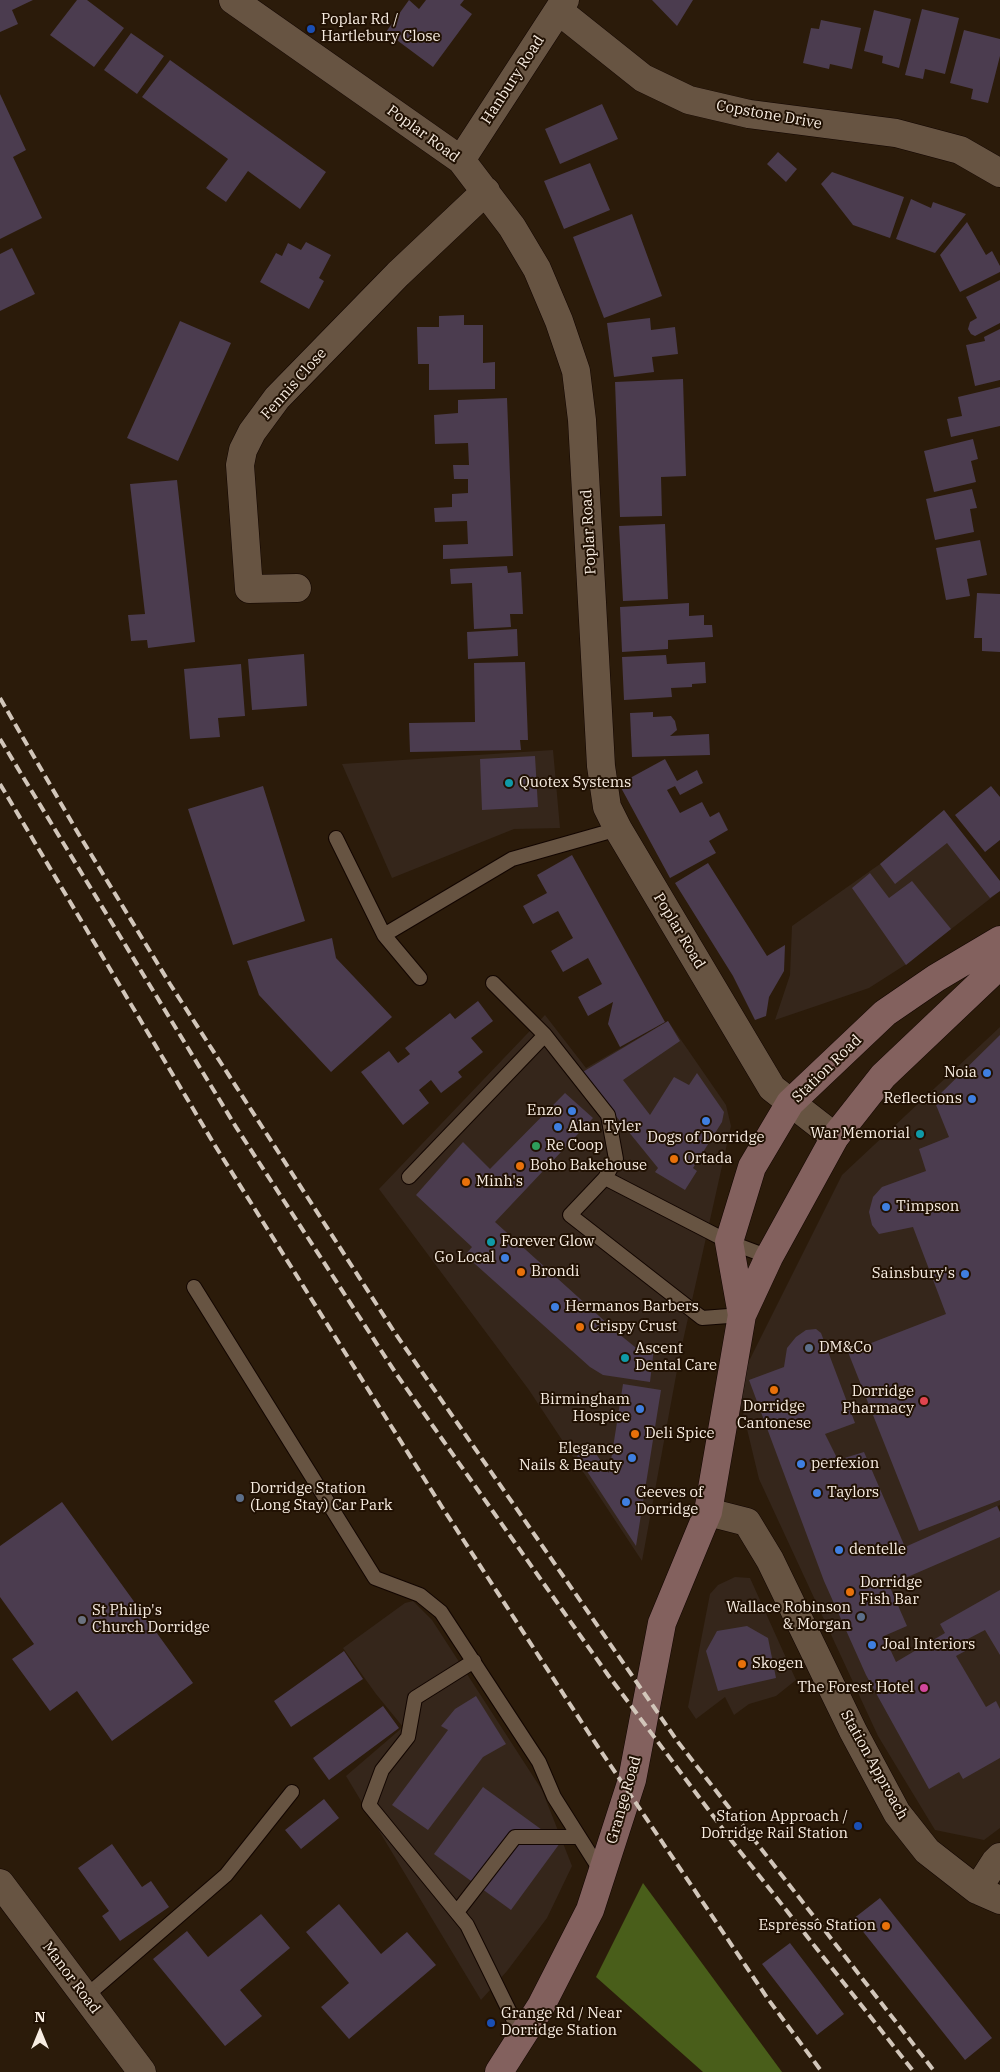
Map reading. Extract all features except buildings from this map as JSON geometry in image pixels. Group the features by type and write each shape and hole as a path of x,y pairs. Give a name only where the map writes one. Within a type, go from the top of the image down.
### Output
{"main road":[{"name":"Station Road","path":"742,1315 729,1242 752,1167 790,1103 885,1013 936,978 1000,940"},
{"name":"Station Road","path":"708,1512 742,1315 769,1257 835,1137 883,1076 1000,965"},
{"name":"Grange Road","path":"499,2072 541,2006 590,1910 632,1780 662,1623 708,1512"}],"street":[{"name":"Poplar Road","path":"233,0 461,160 512,227 537,269 559,321 576,371 583,429 601,766 607,807 618,829 772,1088 835,1137"},
{"name":"Hanbury Road","path":"461,160 562,5"},
{"name":"Copstone Drive","path":"562,5 643,78 688,100 749,114 896,133 960,150 1000,173"},
{"name":"Fennis Close","path":"297,588 249,589 240,465 243,450 252,432 277,398 398,274 486,191"},
{"name":"Station Approach","path":"708,1512 747,1522 770,1560 853,1731 897,1813 927,1851 989,1895"},
{"path":"989,1895 1000,1858"},
{"name":"Manor Road","path":"0,1883 142,2072"}],"lane":[{"path":"384,935 512,859 618,829"},
{"path":"336,838 384,935 420,978"},
{"path":"493,983 545,1035 608,1115 616,1159 605,1178 570,1215 702,1318 742,1315"},
{"path":"409,1177 545,1035"},
{"path":"605,1178 729,1242 769,1257"},
{"path":"194,1287 376,1578 420,1595 442,1612 539,1762 554,1797 602,1873"},
{"path":"474,1661 415,1698 408,1737 382,1770 369,1805 467,1925 522,2037"},
{"path":"85,1997 226,1876 292,1792"},
{"path":"457,1912 514,1837 580,1837"}],"shaded area":[{"path":"553,750 560,828 514,829 392,878 342,764"},
{"path":"944,810 1000,881 1000,891 905,965 869,988 775,1020 790,975 792,926 880,864"},
{"path":"545,1015 586,1068 668,1021 726,1105 731,1126 680,1354 642,1561 529,1390 379,1189"},
{"path":"1000,1027 1000,1505 998,1506 1000,1513 1000,1828 984,1840 935,1830 878,1736 759,1479 741,1404 746,1367 842,1175"},
{"path":"735,1577 750,1578 796,1680 776,1696 749,1704 734,1715 725,1697 696,1719 688,1707 710,1594 718,1585"},
{"path":"413,1601 432,1620 542,1790 572,1866 547,1918 507,1971 481,2000 346,1776 403,1727 376,1694 343,1648 405,1603"}],"green space":[{"path":"643,1883 782,2072 703,2072 596,1977"}],"railway":[{"path":"0,698 78,833 170,984 395,1333 678,1742 935,2072"},
{"path":"0,739 236,1127 397,1375 608,1675 731,1840 914,2072"},
{"path":"0,784 214,1144 442,1507 590,1735 768,1999 822,2072"}],"place":[{"name":"Poplar Rd / Hartlebury Close","path":"311,29"},
{"name":"Quotex Systems","path":"509,783"},
{"name":"Noia","path":"987,1073"},
{"name":"Reflections","path":"972,1099"},
{"name":"Enzo","path":"572,1111"},
{"name":"Dogs of Dorridge","path":"706,1121"},
{"name":"Alan Tyler","path":"558,1127"},
{"name":"War Memorial","path":"920,1134"},
{"name":"Re Coop","path":"536,1146"},
{"name":"Ortada","path":"674,1159"},
{"name":"Boho Bakehouse","path":"520,1166"},
{"name":"Minh's","path":"466,1182"},
{"name":"Timpson","path":"886,1207"},
{"name":"Forever Glow","path":"491,1242"},
{"name":"Go Local","path":"505,1258"},
{"name":"Brondi","path":"521,1272"},
{"name":"Sainsbury's","path":"965,1274"},
{"name":"Hermanos Barbers","path":"555,1307"},
{"name":"Crispy Crust","path":"580,1327"},
{"name":"DM&Co","path":"809,1348"},
{"name":"Ascent Dental Care","path":"625,1358"},
{"name":"Dorridge Cantonese","path":"774,1390"},
{"name":"Dorridge Pharmacy","path":"924,1401"},
{"name":"Birmingham Hospice","path":"640,1409"},
{"name":"Deli Spice","path":"635,1434"},
{"name":"Elegance Nails & Beauty","path":"632,1458"},
{"name":"perfexion","path":"801,1464"},
{"name":"Taylors","path":"817,1493"},
{"name":"Dorridge Station (Long Stay) Car Park","path":"240,1498"},
{"name":"Geeves of Dorridge","path":"626,1502"},
{"name":"dentelle","path":"839,1550"},
{"name":"Dorridge Fish Bar","path":"850,1592"},
{"name":"Wallace Robinson & Morgan","path":"861,1617"},
{"name":"St Philip's Church Dorridge","path":"82,1620"},
{"name":"Joal Interiors","path":"872,1645"},
{"name":"Skogen","path":"742,1664"},
{"name":"The Forest Hotel","path":"924,1688"},
{"name":"Station Approach / Dorridge Rail Station","path":"858,1826"},
{"name":"Espresso Station","path":"886,1926"},
{"name":"Grange Rd / Near Dorridge Station","path":"491,2023"}]}
